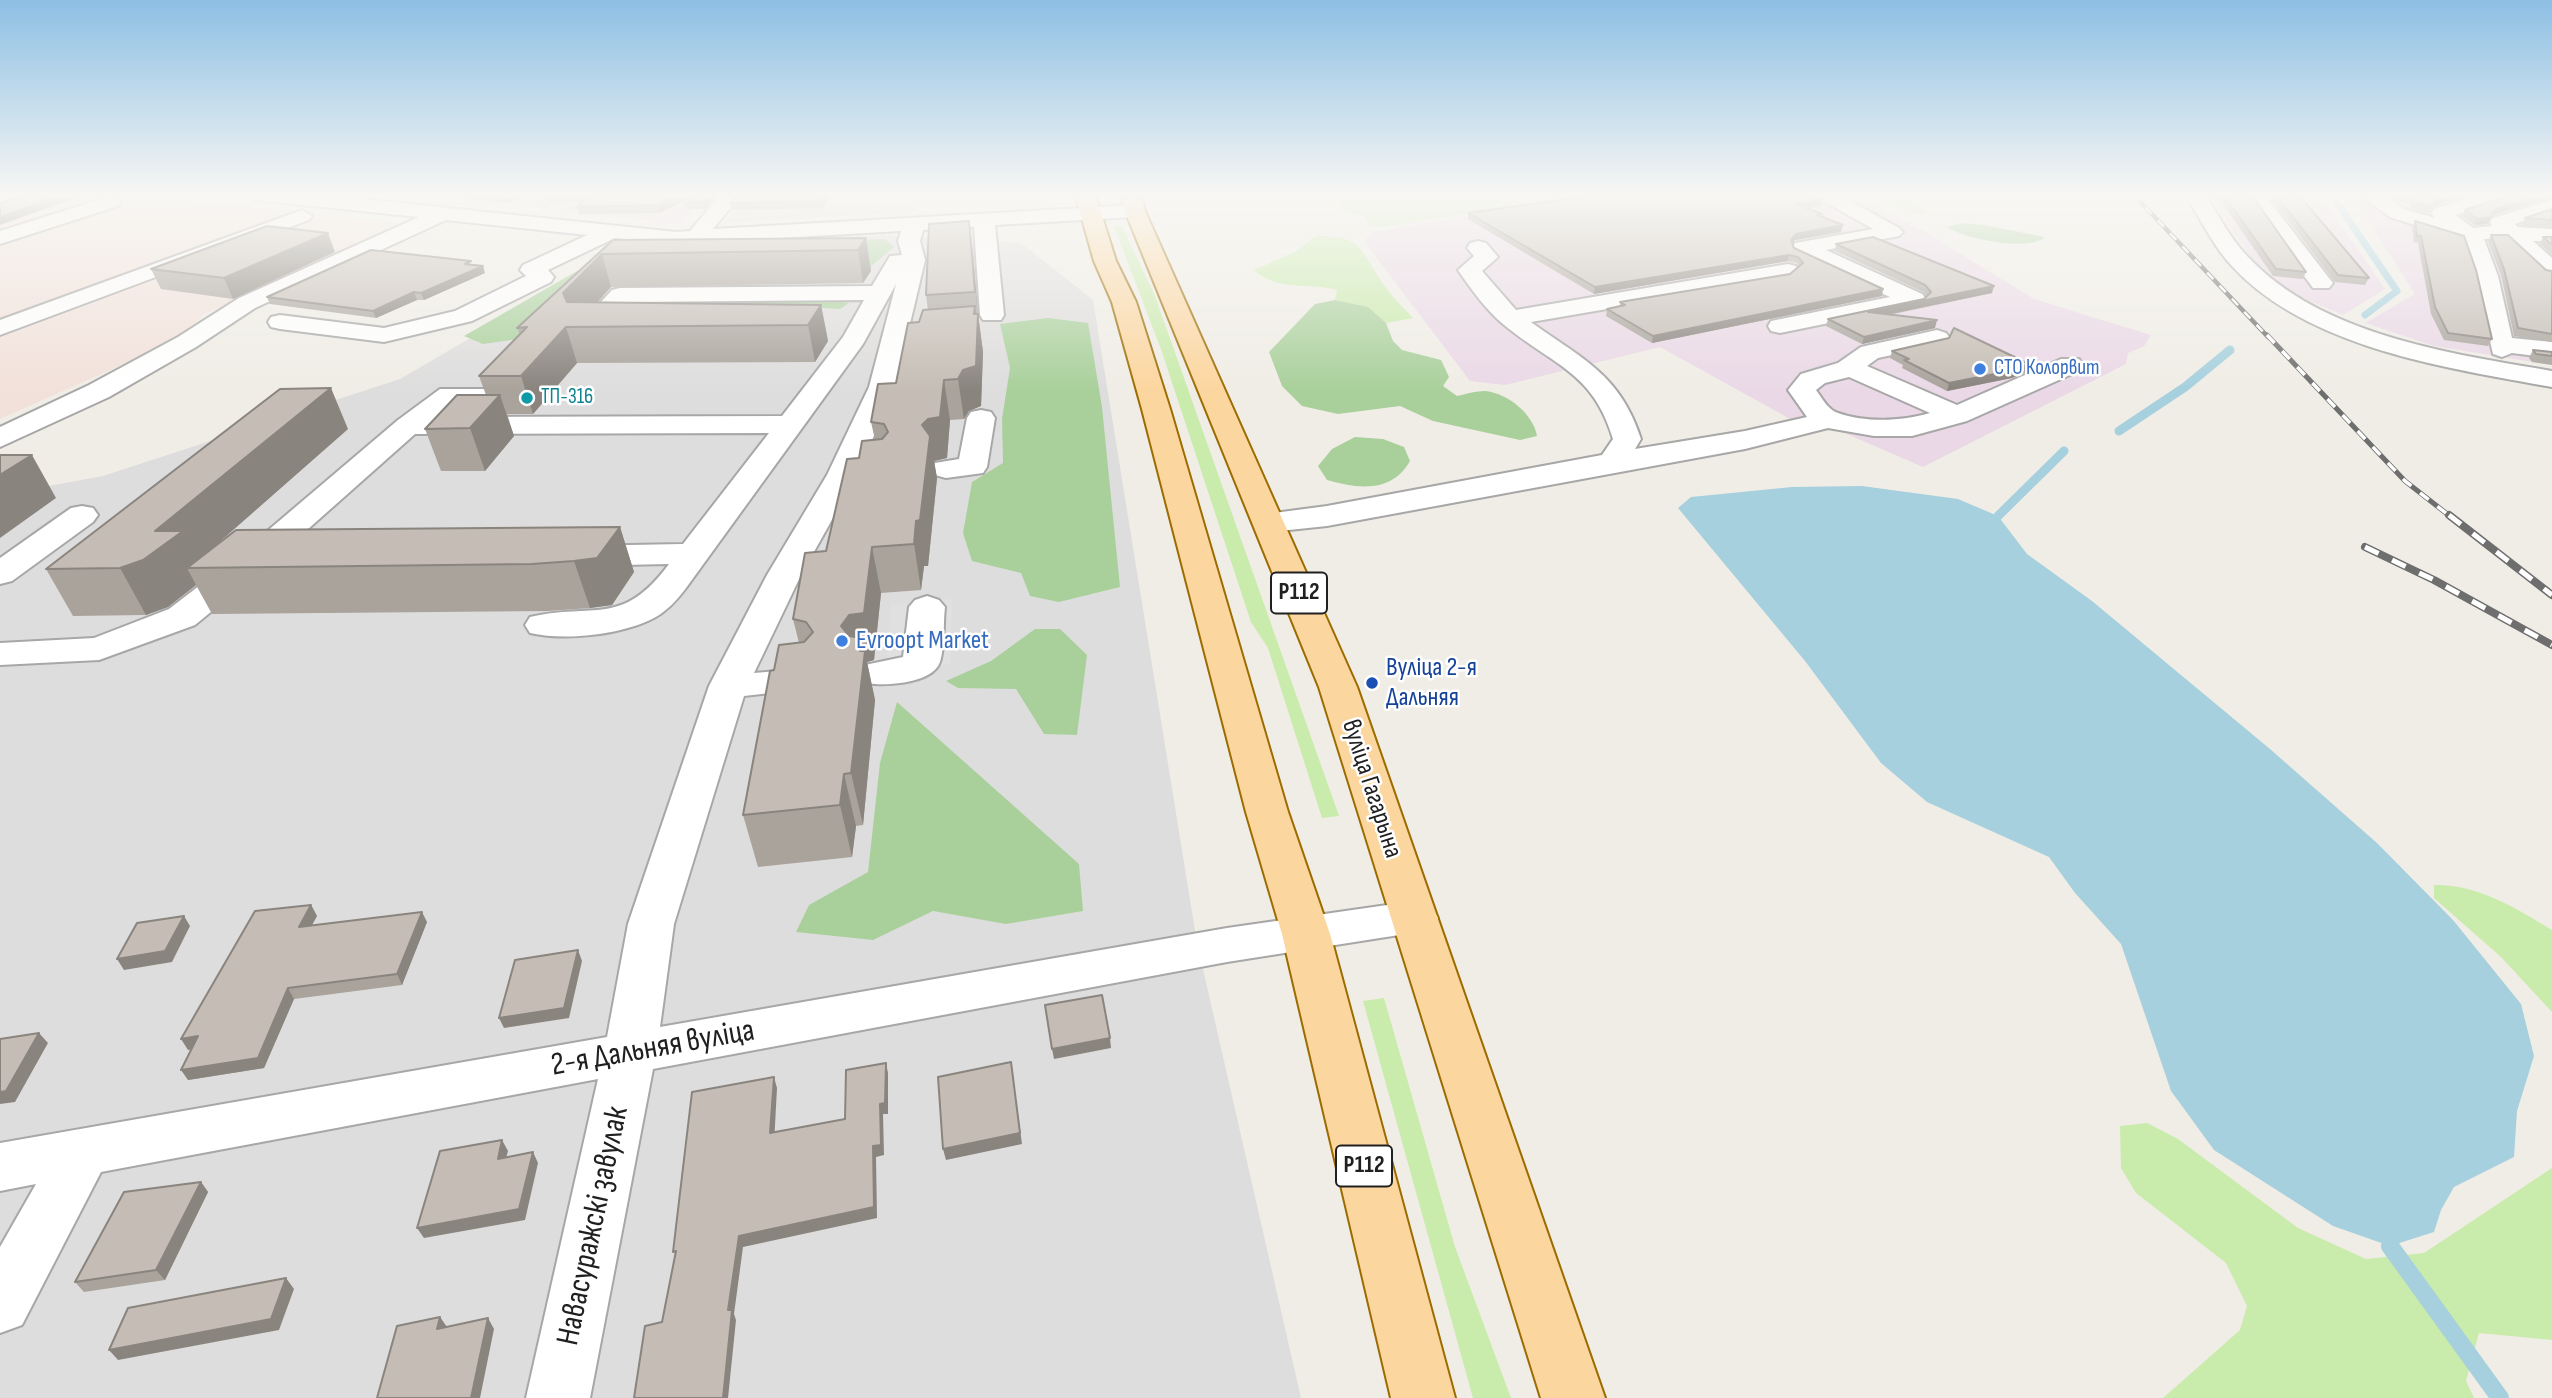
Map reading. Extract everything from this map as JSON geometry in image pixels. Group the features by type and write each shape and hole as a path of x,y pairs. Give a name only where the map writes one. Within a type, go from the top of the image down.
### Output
{"main road":[{"name":"Р112","path":"1106,259 1156,409 1267,813 1306,934 1423,1398"},
{"name":"вуліца Гагарына","path":"1157,259 1338,687 1573,1398"}],"street":[{"path":"0,328 185,259"},
{"path":"0,438 99,391 187,342 247,303 344,259"},
{"path":"280,322 384,335 463,316 543,276 531,270 554,259"},
{"path":"543,625 604,622 650,607 674,581 789,424 846,330 881,293 898,259"},
{"name":"Навасуражскі завулак","path":"558,1398 629,1053 651,924 728,686 784,575 842,475 882,387 908,339 914,259"},
{"path":"987,259 992,315"},
{"path":"1484,259 1469,270 1510,318 1581,367 1612,396 1627,439 1612,462"},
{"path":"1780,326 1913,299 1827,259"},
{"path":"2238,259 2282,299 2382,339 2430,354 2552,379"},
{"path":"2303,259 2321,284"},
{"path":"2483,259 2502,346 2552,350"},
{"path":"1510,318 1788,271"},
{"path":"628,330 587,330 620,295 881,293"},
{"path":"1828,420 1806,398 1804,384 1821,375 1850,368 1861,356 1870,352 1937,338"},
{"path":"1270,522 1327,516 1612,462 1745,440 1828,420 1896,428 1912,427 1957,415 2070,365"},
{"path":"1850,368 1957,415"},
{"path":"0,654 99,649 182,617 251,562 408,426 450,395 489,395"},
{"path":"946,468 972,467 981,418"},
{"path":"408,426 789,424"},
{"path":"842,475 878,473"},
{"path":"0,574 82,515"},
{"path":"541,556 693,554"},
{"path":"251,562 292,561"},
{"path":"873,674 904,671 921,663 926,607"},
{"path":"728,686 802,680"},
{"name":"2-я Дальняя вуліца","path":"0,1167 629,1053 1306,934 1415,918"},
{"path":"0,1305 83,1153"}],"shaded area":[{"path":"0,259 334,259 204,314 173,342 0,419"},
{"path":"606,259 1042,259 1093,300 1197,943 1301,1398 0,1398 0,495 103,476 400,379"},
{"path":"1378,259 1970,259 2034,299 2151,335 2144,346 2128,353 2126,364 1923,467 1833,428 1812,431 1660,347 1505,385 1470,381"},
{"path":"2252,259 2365,259 2385,289 2343,315 2275,286"},
{"path":"2393,259 2552,259 2552,365 2434,346 2365,323 2415,294"},
{"path":"952,599 951,664 886,671 891,604"}],"green space":[{"path":"597,259 879,259 869,268 617,271 592,294 631,300 802,297 849,303 840,309 764,304 483,344 464,336"},
{"path":"1127,259 1138,259 1155,296 1339,816 1322,818 1268,648 1251,622 1162,352"},
{"path":"1279,259 1367,259 1388,291 1413,318 1386,323 1367,307 1335,300 1337,290 1283,284 1263,277 1254,270"},
{"path":"1335,300 1368,307 1386,323 1393,341 1402,350 1441,360 1449,377 1443,386 1457,396 1485,391 1511,401 1531,420 1537,436 1520,440 1433,421 1400,406 1338,414 1302,406 1282,386 1269,352 1315,304"},
{"path":"1048,318 1088,323 1102,407 1120,587 1059,602 1030,596 1021,573 972,561 963,533 972,482 1003,463 1002,419 1010,368 1000,324"},
{"path":"1355,437 1383,439 1404,447 1410,461 1394,479 1373,486 1327,480 1318,466 1332,449"},
{"path":"1035,629 1060,629 1087,655 1077,735 1044,734 1016,689 958,688 946,681 991,661"},
{"path":"897,702 1079,864 1083,911 1006,924 933,911 873,940 796,932 809,905 868,872 880,763"},
{"path":"2434,885 2481,893 2552,930 2552,1012 2501,957 2434,898"},
{"path":"1384,998 1455,1247 1511,1398 1473,1398 1363,1001"},
{"path":"2147,1123 2178,1139 2298,1228 2366,1259 2424,1253 2552,1168 2552,1340 2479,1333 2466,1381 2474,1398 2163,1398 2240,1330 2247,1306 2226,1263 2136,1193 2121,1168 2120,1126"}],"water":[{"path":"1862,486 1958,499 1998,516 2027,554 2092,601 2270,749 2377,843 2453,920 2521,1004 2534,1056 2517,1111 2514,1157 2454,1187 2441,1210 2434,1232 2390,1246 2333,1226 2214,1150 2171,1091 2121,944 2075,893 2049,857 1927,802 1881,763 1805,661 1678,508 1691,497 1792,487"}],"building":[{"path":"177,259 267,259 224,278 151,269"},
{"path":"351,259 455,259 471,261 465,264 483,266 373,311 267,297"},
{"path":"592,259 597,259 563,293 567,302 821,305 808,325 566,327 521,376 479,376 527,327 517,328"},
{"path":"928,259 972,259 975,292 926,295"},
{"path":"1547,259 1763,259 1595,287"},
{"path":"1800,259 1818,259 1883,289 1653,336 1607,309 1625,305 1620,302 1790,274 1803,263"},
{"path":"1869,259 1928,259 1994,286 1868,312 1937,320 1864,337 1828,319 1924,299 1931,292 1925,285"},
{"path":"2269,259 2297,259 2306,272 2276,269"},
{"path":"2326,259 2353,259 2369,278 2338,275"},
{"path":"2426,259 2472,259 2492,339 2448,333 2435,307"},
{"path":"2500,259 2534,259 2546,270 2552,271 2552,334 2518,328"},
{"path":"975,306 974,314 978,314 976,366 963,370 958,379 944,380 940,417 928,419 922,425 930,436 920,520 916,521 914,544 872,547 864,613 849,615 841,626 849,636 861,638 860,651 865,651 851,773 844,774 840,805 743,815 770,671 774,670 779,645 804,642 813,632 806,622 793,619 805,553 826,551 847,459 859,458 862,441 882,439 888,432 884,424 871,422 878,384 896,383 908,323 919,322 923,310"},
{"path":"1954,328 2029,364 2015,370 1949,383 1892,351 1949,338"},
{"path":"2533,350 2552,352 2552,356 2536,354"},
{"path":"331,388 155,531 183,531 143,560 120,568 46,569 280,389"},
{"path":"457,395 500,395 470,428 425,429"},
{"path":"0,455 32,455 0,475"},
{"path":"620,527 597,558 574,561 532,564 187,568 236,530"},
{"path":"311,905 299,927 422,912 397,974 288,988 258,1058 181,1070 198,1036 181,1039 255,911"},
{"path":"184,916 165,951 117,959 137,923"},
{"path":"578,950 564,1008 499,1018 515,960"},
{"path":"1102,995 1110,1038 1052,1049 1045,1005"},
{"path":"39,1033 6,1091 0,1092 0,1039"},
{"path":"1011,1062 1020,1133 943,1149 938,1077"},
{"path":"886,1063 885,1103 880,1104 881,1145 873,1146 874,1207 739,1236 728,1310 732,1310 723,1398 634,1398 645,1326 662,1322 676,1251 673,1252 692,1092 774,1077 770,1133 845,1119 846,1070"},
{"path":"502,1140 498,1159 533,1152 519,1209 417,1228 440,1151"},
{"path":"201,1182 156,1270 75,1282 124,1192"},
{"path":"286,1278 271,1319 109,1350 128,1308"},
{"path":"440,1317 437,1329 488,1318 471,1398 377,1398 397,1326"}],"waterway":[{"path":"2365,315 2397,291 2375,259"},
{"path":"2119,431 2185,387 2230,350"},
{"path":"1998,516 2064,451"},
{"path":"2390,1246 2500,1398"}],"railway":[{"path":"2195,259 2268,337"},
{"path":"2267,335 2405,481 2451,517"},
{"path":"2449,515 2552,595"},
{"path":"2365,547 2434,580 2552,645"}],"place":[{"name":"СТО Колорвит","path":"1980,369"},
{"name":"ТП-316","path":"527,398"},
{"name":"Evroopt Market","path":"842,641"},
{"name":"Вуліца 2-я Дальняя","path":"1372,683"}]}
